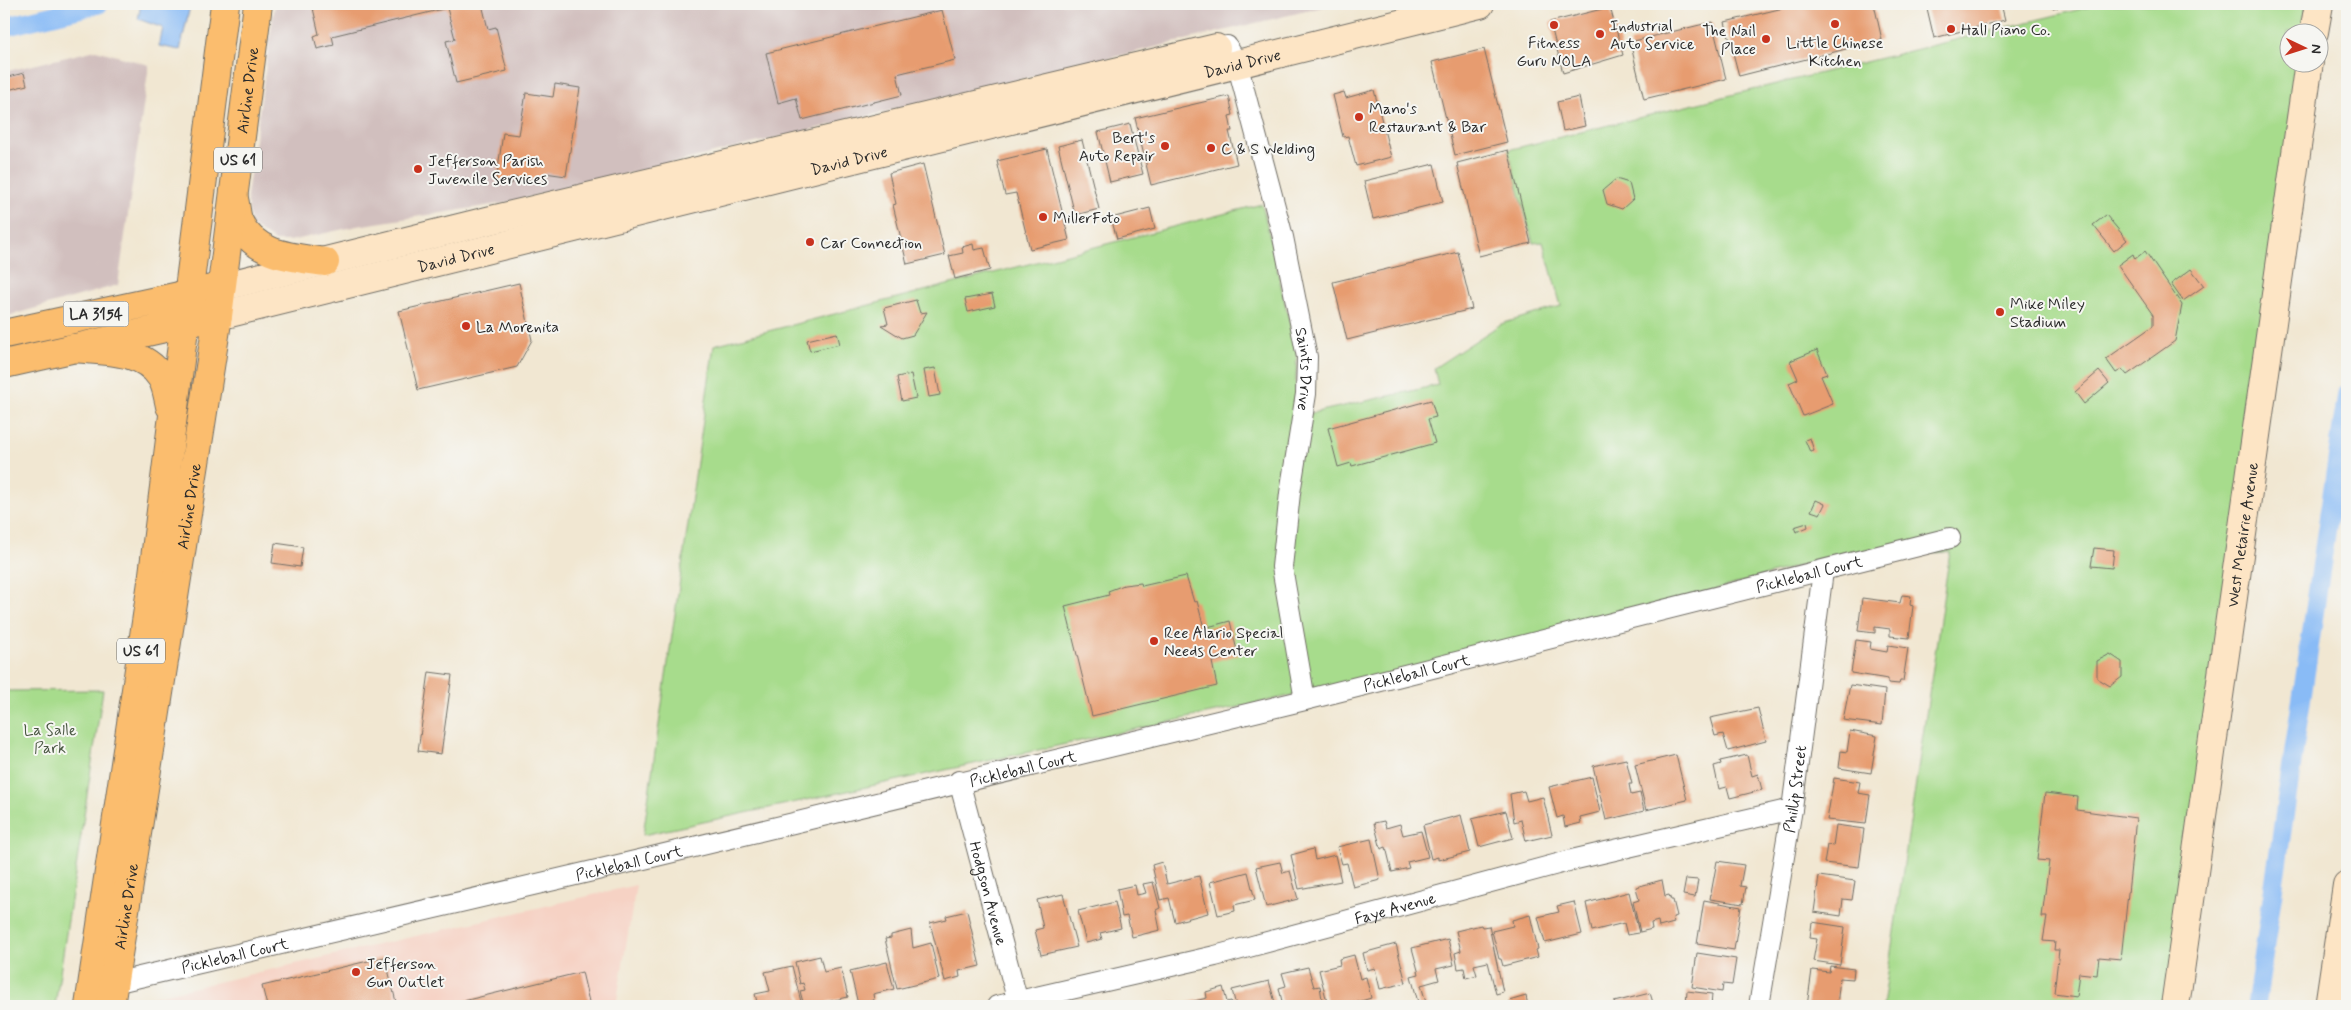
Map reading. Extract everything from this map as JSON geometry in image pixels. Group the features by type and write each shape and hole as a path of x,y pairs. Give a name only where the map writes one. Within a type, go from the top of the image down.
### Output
{"main road":[{"name":"Airline Drive","path":"106,990 183,323 225,4"},
{"name":"Airline Drive","path":"89,1006 106,990 218,316 258,4"},
{"name":"David Drive","path":"218,316 1232,54 1405,4"},
{"name":"David Drive","path":"221,287 500,218 1232,54 1480,4"},
{"path":"2316,22 2319,4"},
{"name":"West Metairie Avenue","path":"2174,1006 2308,72"},
{"path":"233,194 239,222 254,242 278,255 325,262"},
{"name":"LA 3154","path":"4,334 221,287"},
{"name":"LA 3154","path":"4,364 218,316"},
{"path":"72,348 128,354 150,363 162,378 172,415"},
{"path":"2329,1006 2347,885"}],"street":[{"name":"Saints Drive","path":"1232,54 1282,232 1307,357 1306,394 1290,492 1282,567 1305,700"},
{"name":"Pickleball Court","path":"106,990 959,781 1305,700 1950,538"},
{"name":"Phillip Street","path":"1759,1006 1792,809 1823,571"},
{"name":"Hodgson Avenue","path":"959,781 1018,1004"},
{"name":"Faye Avenue","path":"997,1006 1018,1004 1215,956 1576,859 1792,809"}],"shaded area":[{"path":"275,4 1335,4 505,203 357,226 290,241 275,241 251,225 247,196"},
{"path":"96,50 149,65 118,285 4,317 4,72"},
{"path":"636,885 616,1006 139,1006 140,1000"}],"green space":[{"path":"2101,4 2306,4 2303,22 2278,22 2278,72 2297,72 2173,1006 1883,1006 1950,552 1824,559 1499,651 643,835 714,345 1262,204 1297,355 1294,417 1438,385 1434,368 1501,324 1561,306 1543,242 1533,243 1508,150"},
{"name":"La Salle Park","path":"103,690 55,1006 4,1006 4,691"}],"water":[{"path":"141,4 196,4 190,6 180,50 159,46 163,28 138,19"}],"building":[{"path":"312,4 482,4 488,29 496,27 507,71 456,83 446,41 455,39 447,8 332,36 334,45 317,49 314,36 319,34"},
{"path":"1800,4 1874,4 1882,40 1739,76 1725,22"},
{"name":"Hall Piano Co.","path":"1926,4 2001,4 2005,20 1934,38"},
{"path":"2052,4 2071,4 2053,9"},
{"path":"1610,7 1623,55 1563,73 1550,22"},
{"path":"942,10 955,60 897,74 902,95 802,120 796,98 778,103 766,53"},
{"path":"1712,22 1726,79 1644,99 1630,42"},
{"path":"1484,49 1507,142 1455,155 1432,62"},
{"path":"24,73 27,85 4,91 4,78"},
{"path":"555,84 580,88 566,176 545,173 543,182 513,177 512,184 496,182 503,133 519,135 526,93 553,97"},
{"name":"Mano's Restaurant & Bar","path":"1374,90 1391,157 1356,166 1348,136 1343,137 1333,95 1344,92 1346,98"},
{"path":"1229,96 1233,115 1229,116 1232,131 1229,131 1237,164 1151,185 1135,118"},
{"path":"1579,97 1585,126 1563,131 1557,102"},
{"path":"1130,124 1143,174 1110,182 1098,132"},
{"path":"1082,140 1099,209 1075,215 1058,146"},
{"name":"MillerFoto","path":"1047,149 1069,240 1030,249 1016,193 1005,195 997,161"},
{"path":"1508,150 1531,243 1479,256 1457,163"},
{"path":"923,164 945,255 907,264 893,205 896,204 889,173"},
{"path":"1434,164 1443,202 1373,219 1364,181"},
{"path":"1616,179 1629,183 1633,199 1622,209 1607,204 1603,190"},
{"path":"1150,208 1155,229 1117,239 1111,218"},
{"path":"2106,215 2127,240 2114,251 2093,225"},
{"path":"973,244 974,250 984,248 990,270 955,279 949,256 963,253 962,247"},
{"path":"2145,251 2182,305 2175,341 2127,375 2122,369 2116,373 2106,359 2153,326 2153,315 2118,265 2133,254 2135,259"},
{"path":"1458,252 1472,309 1347,340 1333,282"},
{"path":"2191,269 2204,286 2183,301 2171,284"},
{"name":"La Morenita","path":"519,283 532,340 517,367 418,390 399,311"},
{"path":"992,294 995,306 968,312 965,299"},
{"path":"916,300 920,313 927,312 913,335 902,338 881,325 888,324 884,308"},
{"path":"837,333 840,344 810,351 807,340"},
{"path":"1817,350 1827,374 1821,376 1833,404 1803,416 1789,383 1798,379 1790,361"},
{"path":"935,368 940,395 929,397 924,370"},
{"path":"2099,371 2109,383 2084,404 2075,392"},
{"path":"911,374 916,398 902,401 897,377"},
{"path":"1431,400 1436,417 1428,419 1435,443 1352,466 1351,463 1338,467 1328,428"},
{"path":"1810,438 1814,451 1810,452 1805,440"},
{"path":"1816,500 1825,504 1820,514 1811,511"},
{"path":"1807,523 1808,527 1796,532 1794,527"},
{"path":"275,543 303,547 300,567 272,563"},
{"path":"2094,548 2114,550 2112,568 2091,566"},
{"name":"Ree Alario Special Needs Center","path":"1186,576 1194,602 1197,601 1204,628 1230,621 1238,655 1212,662 1217,686 1092,716 1065,606 1109,595 1108,591 1124,585 1141,583 1142,586"},
{"path":"1902,595 1911,596 1910,605 1913,606 1909,638 1890,636 1890,629 1875,627 1875,633 1858,631 1862,598 1900,603"},
{"path":"1856,640 1871,642 1870,649 1887,652 1888,645 1908,648 1903,681 1900,681 1899,684 1888,683 1888,679 1851,673"},
{"path":"2110,654 2122,662 2122,677 2110,686 2097,678 2097,661"},
{"path":"429,672 452,675 441,754 418,751"},
{"path":"1850,685 1885,690 1882,725 1843,720"},
{"path":"1758,708 1766,741 1728,751 1723,734 1715,736 1710,718"},
{"path":"1850,731 1877,736 1871,773 1839,768 1841,751 1847,752"},
{"path":"1676,755 1687,800 1646,810 1635,765"},
{"path":"1747,755 1752,776 1758,774 1762,790 1730,798 1727,787 1719,789 1714,766 1721,764 1720,761"},
{"path":"1626,759 1632,784 1629,784 1631,795 1640,793 1644,811 1606,820 1593,766"},
{"path":"1592,777 1600,812 1580,817 1581,823 1565,827 1563,816 1557,818 1549,787"},
{"path":"1834,778 1860,782 1858,793 1870,795 1866,824 1827,820"},
{"path":"1524,791 1527,801 1543,797 1552,835 1526,841 1521,820 1514,822 1510,794"},
{"path":"2045,793 2078,797 2077,810 2136,818 2121,959 2099,957 2097,975 2079,973 2076,996 2054,993 2059,950 2054,950 2055,942 2043,941 2047,917 2042,917 2049,861 2037,860"},
{"path":"1506,811 1513,838 1479,847 1472,819"},
{"path":"1461,815 1470,852 1438,860 1438,857 1431,859 1423,825"},
{"path":"1384,821 1386,828 1400,824 1403,835 1421,831 1428,857 1407,862 1409,868 1392,872 1386,847 1381,849 1374,823"},
{"path":"1836,825 1864,829 1859,867 1824,863 1827,845 1833,846"},
{"path":"1371,839 1380,880 1353,887 1347,863 1342,864 1337,847"},
{"path":"1313,849 1315,860 1335,855 1341,881 1299,889 1291,855"},
{"path":"1717,861 1744,865 1740,886 1746,887 1743,904 1710,899"},
{"path":"1162,862 1167,884 1199,876 1208,913 1175,922 1169,898 1160,900 1152,865"},
{"path":"1280,862 1283,873 1290,871 1298,899 1266,907 1256,867"},
{"path":"1248,872 1255,900 1234,905 1235,911 1218,915 1210,882"},
{"path":"1819,876 1855,881 1852,900 1843,899 1841,916 1814,912"},
{"path":"1686,879 1698,880 1695,897 1683,895"},
{"path":"1662,880 1665,896 1669,895 1671,900 1673,900 1677,916 1673,917 1674,923 1659,927 1658,921 1651,923 1652,929 1640,932 1633,902 1639,900 1636,887"},
{"path":"1153,882 1160,908 1156,910 1160,930 1132,937 1127,916 1122,917 1117,889 1135,885 1137,895 1146,893 1143,884"},
{"path":"1629,892 1639,933 1627,935 1624,923 1592,931 1586,903"},
{"path":"1063,894 1077,947 1041,955 1035,930 1043,928 1037,900"},
{"path":"1704,900 1741,907 1734,950 1697,944"},
{"path":"1115,902 1121,928 1100,933 1102,939 1086,943 1078,911"},
{"path":"1574,902 1582,934 1545,943 1538,917 1559,912 1557,906"},
{"path":"967,911 980,966 959,971 960,977 945,981 930,923 947,919 946,916"},
{"path":"1530,915 1538,957 1503,966 1501,959 1499,959 1492,931 1513,926 1512,920"},
{"path":"1812,922 1845,927 1840,965 1813,961 1817,939 1810,938"},
{"path":"1481,925 1482,927 1489,926 1503,992 1496,994 1488,962 1474,965 1477,975 1466,978 1464,968 1458,969 1455,953 1461,951 1456,931"},
{"path":"911,930 913,948 931,943 939,979 897,989 885,939 891,938 891,935"},
{"path":"1448,939 1454,965 1436,969 1439,980 1421,985 1427,1006 1419,1006 1411,976 1419,974 1412,948"},
{"path":"1396,944 1406,983 1380,989 1375,968 1367,970 1363,953"},
{"path":"1697,953 1736,959 1732,985 1723,984 1722,992 1692,987"},
{"path":"1354,955 1360,979 1366,977 1371,998 1345,1006 1328,1006 1319,970 1340,965 1339,959"},
{"path":"820,956 824,972 841,968 848,997 827,1002 828,1006 804,1006 800,991 805,990 803,983 800,984 795,962"},
{"name":"Jefferson Gun Outlet","path":"385,957 397,1006 267,1006 262,986"},
{"path":"887,962 894,989 873,994 874,1000 858,1004 850,971"},
{"path":"792,966 802,1006 758,1006 755,994 770,991 765,972"},
{"path":"1830,966 1854,969 1853,979 1840,978 1837,1006 1807,1006 1812,970 1829,972"},
{"path":"1308,967 1314,987 1320,986 1323,1006 1283,1006 1279,988 1286,986 1282,973"},
{"path":"582,972 590,1006 443,1006"},
{"path":"1269,981 1276,1006 1236,1006 1232,990"},
{"path":"1223,987 1227,1002 1231,1001 1233,1006 1187,1006 1186,1003 1207,998 1206,992"},
{"path":"1687,991 1712,994 1711,1006 1686,1006"},
{"path":"1650,993 1654,1006 1615,1006 1614,1002"},
{"path":"1526,996 1528,1006 1511,1006 1509,1001"},
{"path":"1177,1001 1179,1006 1158,1006"}],"waterway":[{"path":"4,27 99,4"},
{"path":"2256,1006 2347,393"}],"place":[{"name":"Little Chinese Kitchen","path":"1835,24"},
{"name":"Fitness Guru NOLA","path":"1554,25"},
{"name":"Hall Piano Co.","path":"1951,29"},
{"name":"Industrial Auto Service","path":"1600,34"},
{"name":"The Nail Place","path":"1766,39"},
{"name":"Mano's Restaurant & Bar","path":"1359,117"},
{"name":"Bert's Auto Repair","path":"1165,146"},
{"name":"C & S Welding","path":"1211,148"},
{"name":"Jefferson Parish Juvenile Services","path":"418,169"},
{"name":"MillerFoto","path":"1043,217"},
{"name":"Car Connection","path":"810,242"},
{"name":"Mike Miley Stadium","path":"2000,312"},
{"name":"La Morenita","path":"466,326"},
{"name":"Ree Alario Special Needs Center","path":"1154,641"},
{"name":"Jefferson Gun Outlet","path":"356,972"}]}
